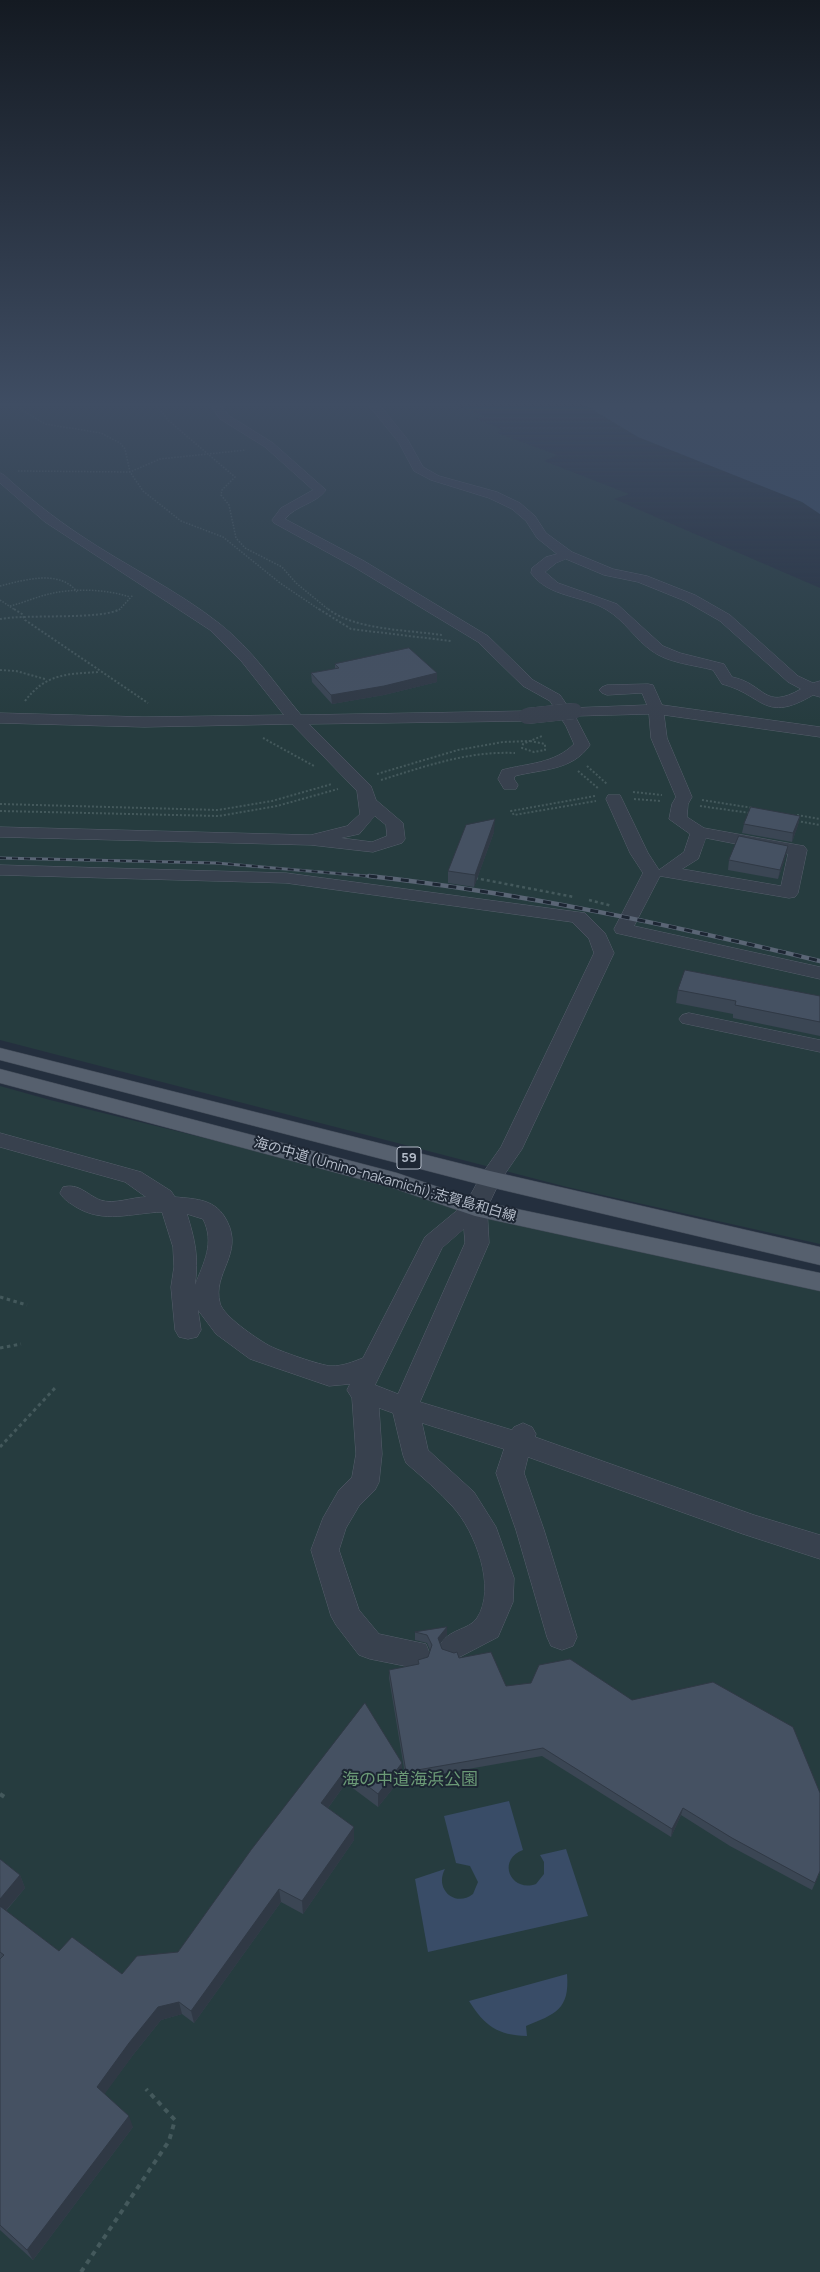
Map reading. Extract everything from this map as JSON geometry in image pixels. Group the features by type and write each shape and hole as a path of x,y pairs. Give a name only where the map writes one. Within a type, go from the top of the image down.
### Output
{"main road":[{"name":"海の中道 (Umino-nakamichi);志賀島和白線","path":"0,1054 490,1179 820,1256"},
{"name":"海の中道 (Umino-nakamichi);志賀島和白線","path":"0,1076 397,1181 475,1208 820,1282"}],"street":[{"path":"36,510 216,628 266,681 295,719 365,790 368,802 368,815 353,830 311,840"},
{"path":"286,510 282,512 278,520 359,564 483,639 528,683 555,698 562,707 569,721 574,726 582,745 572,757 551,765 508,773 506,779 510,785"},
{"path":"521,510 531,519 542,535 567,555 609,572 642,579 690,598 725,618 792,678 817,689"},
{"path":"567,555 551,560 539,568 538,573 553,586 612,607 658,649 675,656 719,667 727,681 746,686 769,704 784,703 817,689"},
{"path":"607,690 648,688 656,709 659,738 682,800 678,819 699,832 798,850 789,893 659,873 639,853 616,795"},
{"path":"372,719 400,712 538,701"},
{"path":"0,718 136,722 232,721 527,716 574,711 656,709 820,732"},
{"path":"0,832 311,840 373,847 396,839 394,824 368,802"},
{"path":"353,830 358,840 373,847"},
{"path":"699,832 692,855 659,873 623,930 820,973"},
{"path":"0,870 286,878 578,917 598,936 604,953 510,1149 490,1179 475,1208 433,1243 371,1365 362,1391 369,1454 365,1482 349,1498 333,1526 325,1550 346,1616 370,1646 415,1654"},
{"path":"689,1019 820,1046"},
{"path":"0,1140 133,1178 163,1197 175,1213 185,1247 186,1268 183,1287 188,1330"},
{"path":"70,1193 96,1208 116,1209 139,1205 169,1204 198,1207 212,1214 221,1232 220,1249 207,1287 208,1306 225,1326 259,1352 329,1376 352,1374 371,1365"},
{"path":"454,1647 487,1628 498,1602 500,1578 486,1535 464,1500 416,1455 405,1407 477,1243 475,1208"},
{"path":"362,1391 405,1407 522,1439 745,1523 820,1547"},
{"path":"522,1439 510,1473 530,1530 562,1637"}],"path":[{"path":"166,510 181,522 223,537 280,583 297,592 337,622 352,629 380,634 457,641"},
{"path":"230,510 236,538 245,548 282,567 296,583 346,619 393,629 449,636"},
{"path":"0,586 34,577 61,581 70,585 77,592"},
{"path":"0,619 104,614 119,610 130,597 156,588"},
{"path":"10,606 50,593 77,592 117,594 130,597"},
{"path":"0,600 100,672 153,707"},
{"path":"0,670 16,671 46,679 100,672"},
{"path":"22,705 32,690 46,679"},
{"path":"232,721 294,754 318,769"},
{"path":"372,775 458,750 503,742 530,741 545,744 545,750 538,752 530,752 522,748 523,744 530,741 543,736"},
{"path":"381,780 464,755 491,751 520,754"},
{"path":"528,754 535,755"},
{"path":"583,763 616,795 682,800 753,814"},
{"path":"0,804 218,810 272,801 332,784"},
{"path":"0,811 219,816 278,806 338,789"},
{"path":"596,796 511,811 514,815 616,795 682,800 754,808"},
{"path":"790,814 820,819"},
{"path":"790,820 820,825"},
{"path":"474,878 579,898"},
{"path":"586,900 612,906"},
{"path":"0,1297 27,1304"},
{"path":"0,1348 21,1344"},
{"path":"0,1447 55,1388"},
{"path":"0,1794 6,1798"},
{"path":"81,2272 169,2141 175,2120 146,2089"}],"green space":[{"path":"0,510 640,510 820,588 820,1244 567,1187 0,1040"},
{"name":"海の中道海浜公園","path":"0,1086 50,1100 820,1289 820,2272 0,2272"}],"water":[{"path":"814,510 820,510 820,514"},
{"path":"509,1801 523,1850 515,1855 510,1861 510,1874 514,1880 527,1886 536,1884 544,1874 544,1862 540,1855 566,1849 588,1916 428,1952 415,1879 445,1869 442,1876 444,1889 453,1898 459,1899 466,1898 473,1894 478,1882 470,1866 456,1863 444,1816"},
{"path":"567,1974 566,1996 563,2003 553,2014 526,2026 527,2036 508,2034 493,2028 486,2023 469,2001"}],"building":[{"path":"409,648 437,673 384,686 331,695 311,673 339,668 335,664"},
{"path":"751,807 800,816 793,833 744,824"},
{"path":"495,819 475,875 448,871 466,825"},
{"path":"739,836 788,846 780,870 729,860"},
{"path":"685,970 820,996 820,1022 735,1005 736,1001 678,990"},
{"path":"447,1627 438,1638 442,1649 454,1653 457,1652 459,1658 491,1652 506,1686 531,1683 539,1665 570,1659 632,1700 713,1682 793,1727 820,1793 820,1871 815,1883 732,1838 683,1808 672,1829 543,1748 406,1772 389,1670 419,1664 418,1660 428,1657 432,1645 427,1635 415,1632"},
{"path":"365,1703 402,1763 378,1794 346,1769 321,1803 354,1827 302,1901 279,1889 191,2011 179,2002 158,2007 129,2043 97,2087 129,2116 27,2250 0,2225 0,1959 4,1955 0,1952 0,1906 59,1951 72,1937 122,1974 137,1956 178,1952 251,1850"},
{"path":"0,1859 20,1875 0,1899"}],"railway":[{"path":"0,858 216,863 375,877"},
{"path":"369,876 375,877"},
{"path":"375,877 483,891 596,911 820,961"}]}
